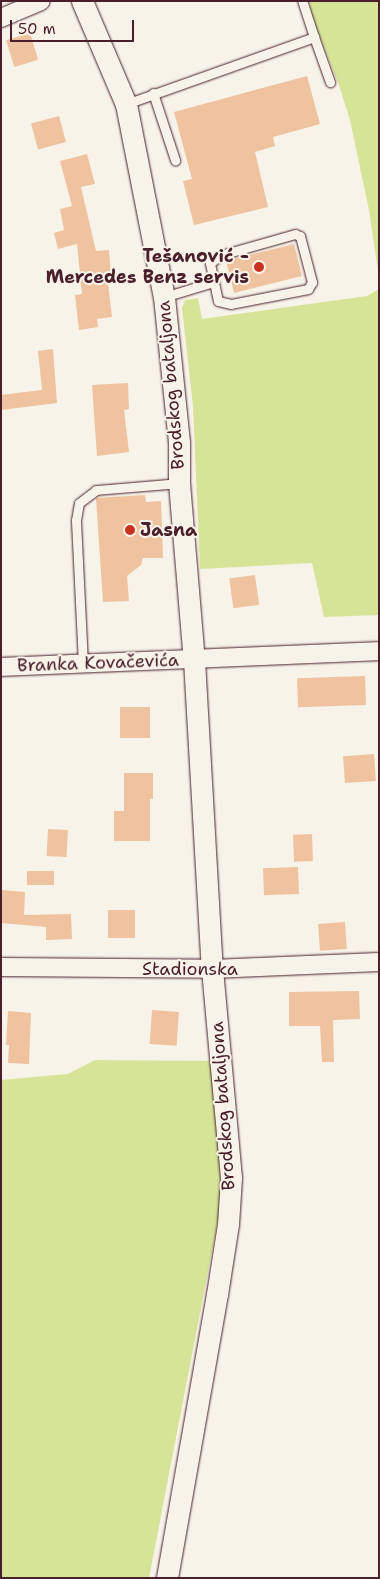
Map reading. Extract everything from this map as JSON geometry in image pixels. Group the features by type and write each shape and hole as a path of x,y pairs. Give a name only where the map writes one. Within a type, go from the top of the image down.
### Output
{"street":[{"path":"1,18 42,1"},
{"name":"Brodskog bataljona","path":"82,1 126,104 164,297 179,442 179,482 194,660 212,969 231,1178 228,1224 189,1460 167,1578"},
{"path":"194,660 379,651"},
{"name":"Branka Kovačevića","path":"1,667 194,660"},
{"name":"Stadionska","path":"1,966 212,969 379,962"}],"lane":[{"path":"302,1 330,82"},
{"path":"126,104 314,37"},
{"path":"153,93 175,160"},
{"path":"295,234 300,236 312,282 308,289 231,304 218,301 213,282 210,263 221,255 295,234"},
{"path":"164,297 213,282"},
{"path":"83,664 76,520 79,503 96,490 179,482"}],"green space":[{"path":"309,1 379,1 379,278 369,210 350,120 339,85 313,20"},
{"path":"379,289 379,615 324,617 312,563 200,569 193,406 182,308 185,300 198,298 202,319 367,296"},
{"path":"95,1060 211,1061 219,1137 221,1204 149,1578 1,1578 1,1080 68,1074"}],"building":[{"path":"30,33 38,60 14,67 6,40"},
{"path":"307,76 320,124 273,137 275,146 255,152 268,207 194,225 183,181 192,179 174,112"},
{"path":"59,116 66,142 38,150 31,124"},
{"path":"87,154 95,184 81,187 96,251 109,250 111,275 107,275 112,317 97,319 98,327 79,330 75,295 82,294 77,244 58,249 54,233 64,230 60,209 72,206 60,161"},
{"path":"294,244 302,276 234,293 226,261"},
{"path":"53,349 57,403 1,410 1,395 42,390 38,351"},
{"path":"128,383 129,409 124,410 129,452 97,456 92,385"},
{"name":"Jasna","path":"145,495 146,502 161,501 163,558 143,558 141,565 127,576 129,601 103,602 96,498"},
{"path":"255,575 259,605 233,608 229,579"},
{"path":"365,676 366,705 298,707 297,678"},
{"path":"120,707 150,707 150,738 120,738"},
{"path":"374,754 376,781 345,783 343,756"},
{"path":"124,773 153,773 153,799 150,799 150,841 114,841 114,811 124,811"},
{"path":"48,829 68,830 67,857 47,856"},
{"path":"312,834 313,861 294,862 293,835"},
{"path":"298,867 299,894 264,895 263,868"},
{"path":"27,871 54,871 54,885 27,885"},
{"path":"1,890 25,892 24,915 71,914 72,939 46,940 46,927 1,923"},
{"path":"108,910 135,910 135,938 108,938"},
{"path":"345,922 347,949 320,951 318,924"},
{"path":"359,991 360,1019 333,1020 334,1062 322,1062 320,1026 289,1026 289,992"},
{"path":"152,1010 179,1012 177,1046 150,1044"},
{"path":"8,1011 31,1013 29,1064 8,1063 9,1045 6,1045"}],"place":[{"name":"Tešanović - Mercedes Benz servis","path":"259,267"},
{"name":"Jasna","path":"130,530"}]}
